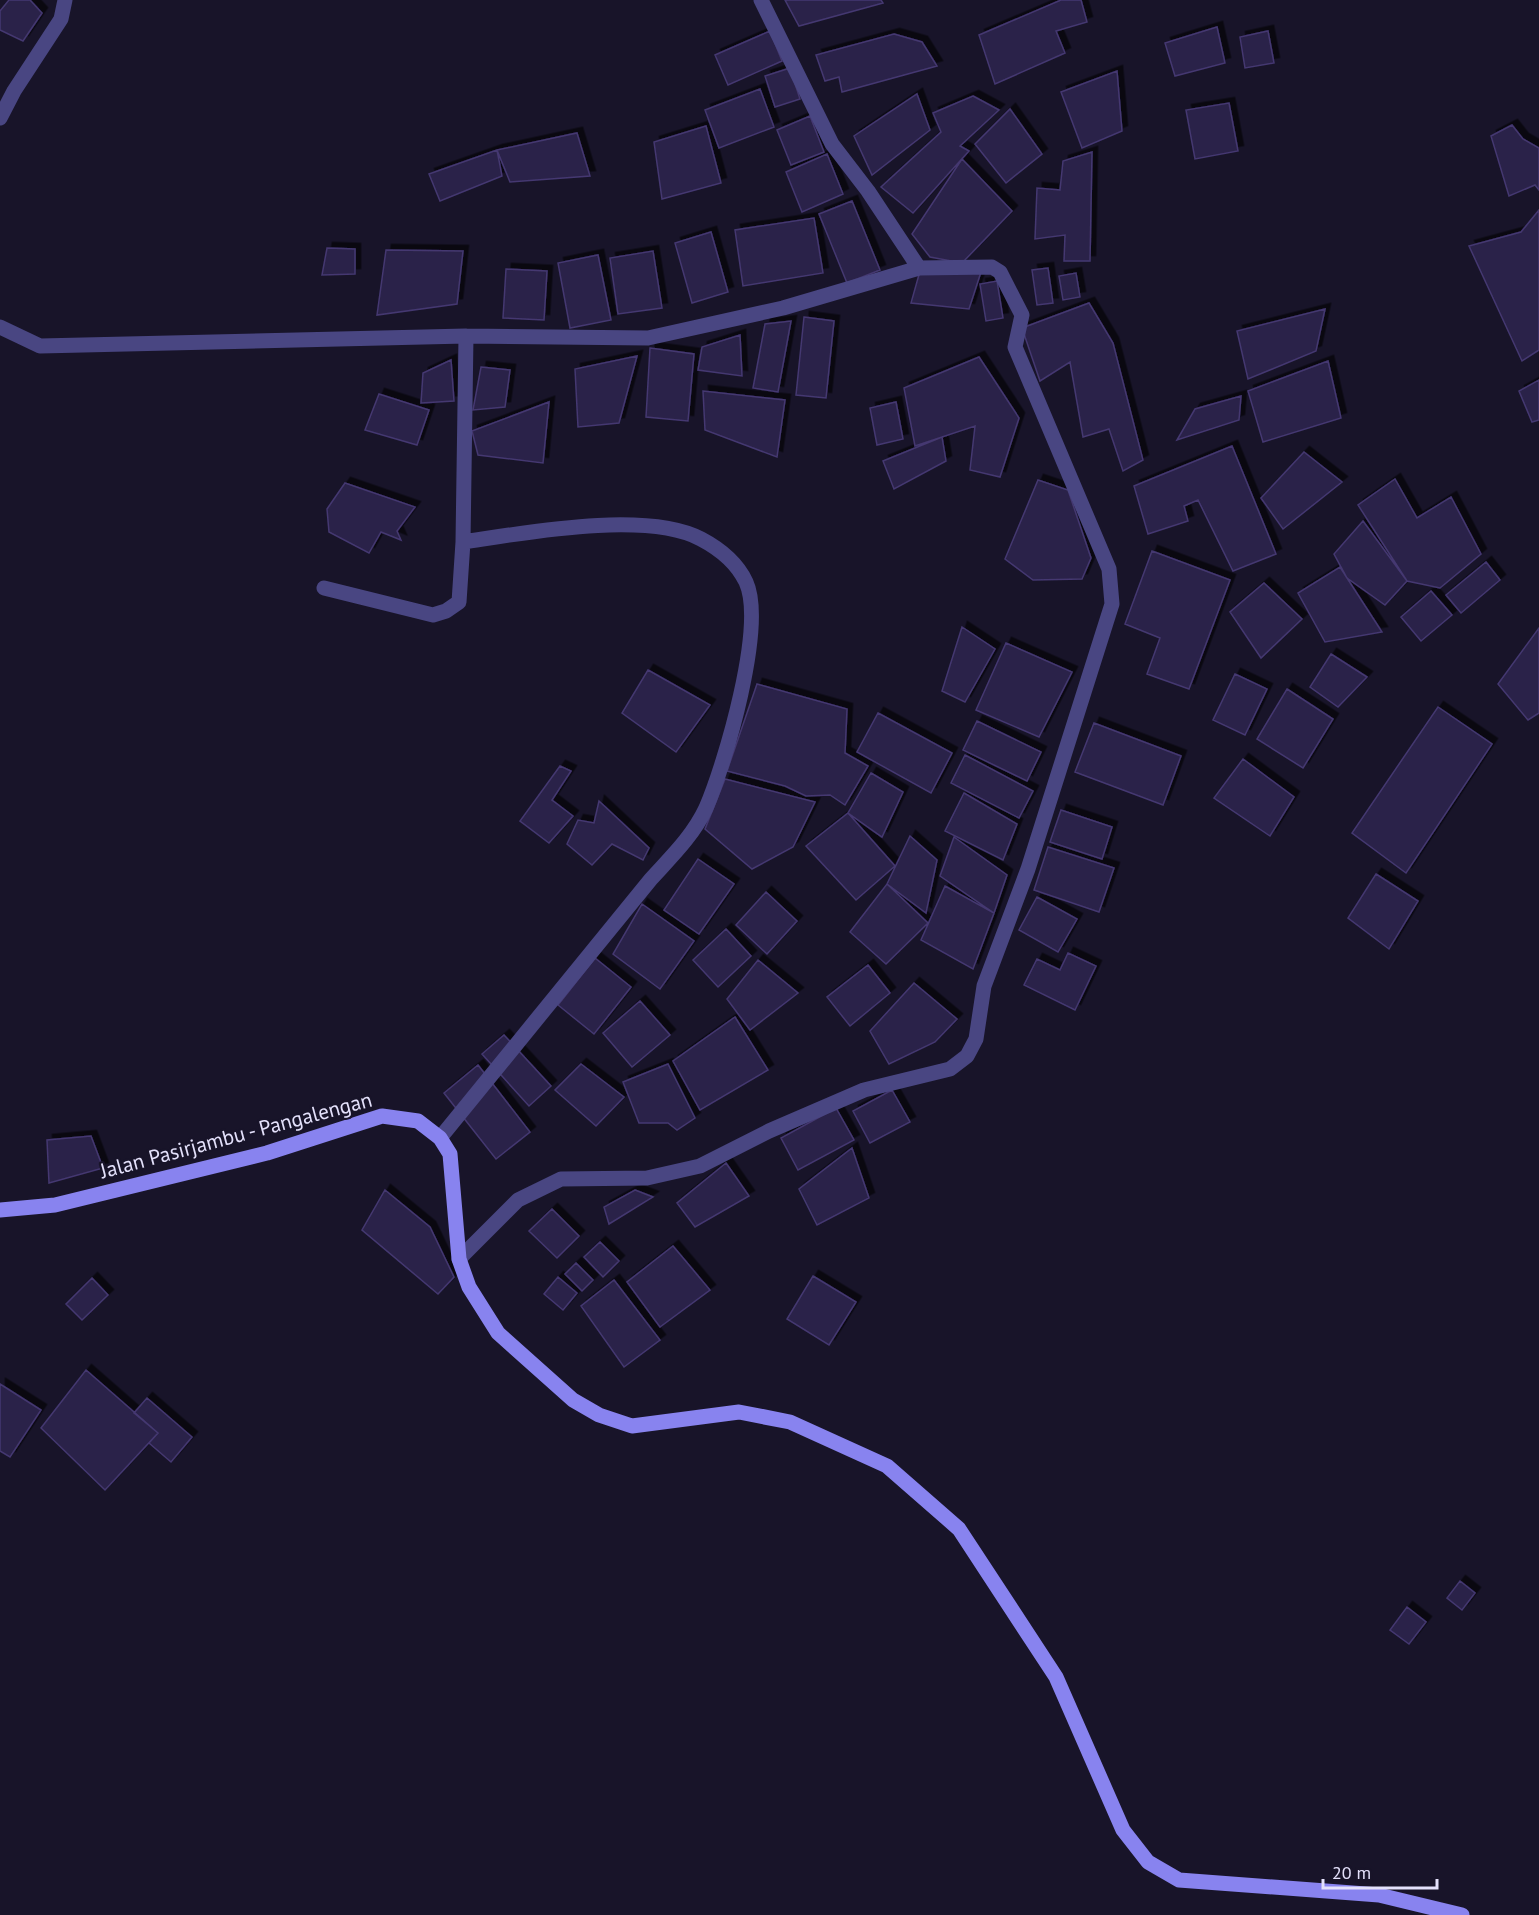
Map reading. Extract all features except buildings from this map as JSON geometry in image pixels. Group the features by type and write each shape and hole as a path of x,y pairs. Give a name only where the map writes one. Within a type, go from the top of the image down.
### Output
{"main road":[{"name":"Jalan Pasirjambu - Pangalengan","path":"0,1210 55,1205 267,1153 382,1116 418,1121 440,1138"},
{"path":"440,1138 450,1154 459,1259 469,1287 498,1333 573,1400 599,1416 632,1426 739,1412 790,1422 886,1466 959,1529 1056,1677 1123,1830 1148,1863 1179,1880 1379,1895 1462,1915"}],"street":[{"path":"0,118 14,91 61,20 64,0"},
{"path":"761,0 832,144 868,191 919,268"},
{"path":"0,327 40,346 466,336 648,338 783,308 919,268 992,267 1000,272 1022,315 1016,347 1029,384 1109,569 1112,604 1028,869 984,986 976,1039 967,1056 950,1069 864,1090 770,1131 700,1166 647,1178 561,1179 518,1200 459,1259"},
{"path":"324,588 434,615 440,614 459,602 463,542 466,336"},
{"path":"440,1138 651,879 684,843 706,809 742,698 751,614 747,583 733,562 699,538 680,531 645,526 558,527 463,542"}]}
